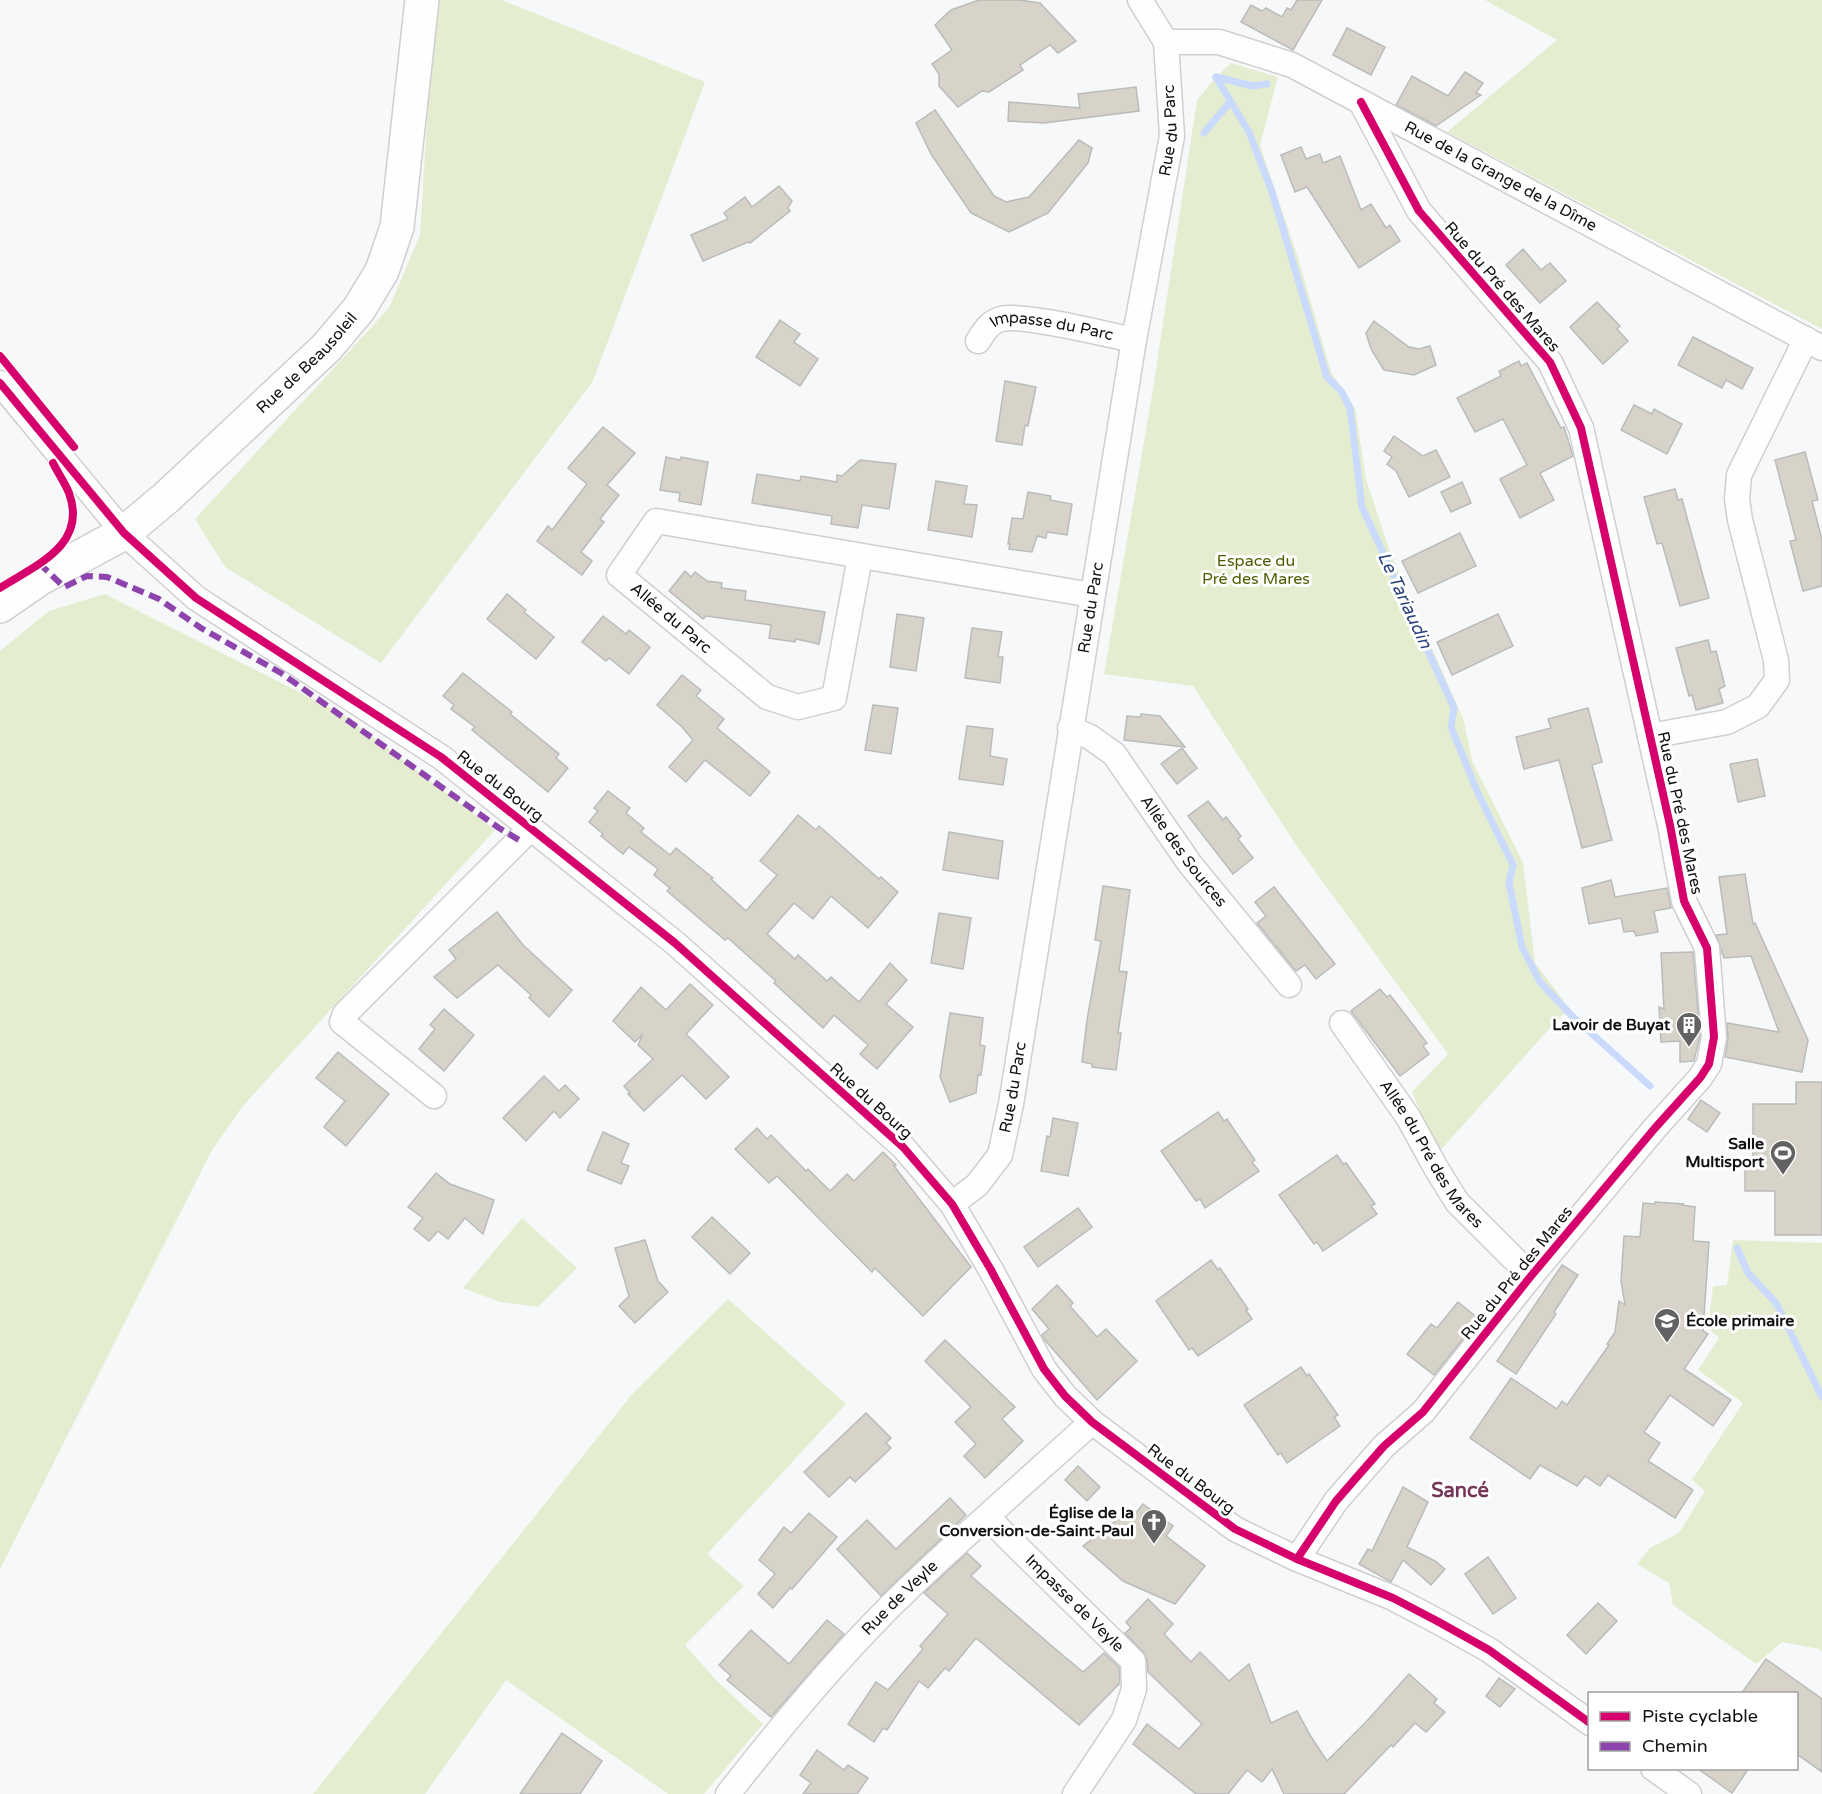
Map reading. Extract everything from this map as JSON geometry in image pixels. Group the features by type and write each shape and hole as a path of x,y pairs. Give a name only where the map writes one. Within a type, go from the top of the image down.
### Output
{"street":[{"name":"Rue de Beausoleil","path":"0,606 39,579 124,533 195,473 326,348 359,309 382,271 397,227 422,0"},
{"name":"Rue du Parc","path":"952,1204 977,1185 1000,1155 1011,1104 1134,340 1172,136 1166,42 1140,0"},
{"name":"Rue de la Grange de la Dîme","path":"1166,42 1219,42 1292,65 1814,344"},
{"name":"Rue du Pré des Mares","path":"1297,1558 1336,1501 1384,1446 1423,1412 1531,1275 1700,1077 1709,1064 1714,1037 1707,948 1684,901 1670,825 1581,428 1550,362 1419,211 1361,102"},
{"name":"Impasse du Parc","path":"978,341 989,325 1001,319 1024,318 1134,340"},
{"path":"1650,736 1727,722 1758,706 1777,680 1776,660 1740,520 1737,500 1738,475 1814,344"},
{"name":"Rue du Bourg","path":"0,382 124,533 195,598 441,757 675,943 903,1147 952,1204 991,1270 1044,1369 1065,1396 1092,1422 1235,1529 1393,1598 1489,1650 1588,1722"},
{"name":"Allée du Parc","path":"860,556 834,698 798,707 767,697 619,575 656,521 1092,595"},
{"name":"Allée des Sources","path":"1070,728 1090,737 1114,754 1190,864 1289,985"},
{"path":"434,1096 342,1022 345,1014 531,828"},
{"name":"Allée du Pré des Mares","path":"1342,1023 1408,1117 1457,1202 1531,1275"},
{"name":"Rue de Veyle","path":"728,1794 765,1747 843,1657 908,1589 1092,1422"},
{"name":"Impasse de Veyle","path":"987,1517 1133,1661 1134,1689 1124,1720 1075,1794"},
{"path":"1656,1770 1689,1794"}],"green space":[{"path":"439,0 502,0 705,82 593,381 381,663 225,567 195,519 389,308 420,235 432,38"},
{"path":"1485,0 1822,0 1822,329 1447,132 1557,40"},
{"name":"Espace du Pré des Mares","path":"1231,63 1278,77 1260,145 1299,261 1331,372 1355,408 1366,479 1390,552 1464,721 1472,761 1523,862 1535,963 1570,1009 1557,1020 1438,1153 1412,1092 1448,1054 1296,845 1193,686 1104,674 1152,395 1197,100"},
{"path":"105,594 343,714 495,830 242,1107 211,1152 0,1569 0,651 49,611"},
{"path":"522,1218 577,1268 538,1307 500,1302 463,1288"},
{"path":"1733,1240 1822,1243 1822,1652 1819,1649 1782,1642 1756,1664 1673,1605 1669,1583 1637,1564 1650,1548 1679,1533 1705,1491 1692,1480 1743,1403 1698,1370 1719,1338 1708,1328 1713,1286 1727,1285"},
{"path":"728,1299 846,1404 707,1554 744,1586 685,1645 715,1679 763,1724 704,1794 668,1794 506,1680 425,1794 313,1794 634,1392"}],"building":[{"path":"979,0 1019,0 1040,3 1076,41 1058,53 1050,45 1020,65 1023,70 989,92 982,91 958,107 939,86 939,74 932,64 952,50 935,25 951,10"},
{"path":"1297,0 1322,0 1293,50 1241,22 1251,5 1262,11 1266,8 1282,17 1287,8 1291,10"},
{"path":"1347,28 1385,47 1371,75 1333,55"},
{"path":"1465,72 1483,83 1476,93 1481,95 1436,126 1396,105 1412,76 1448,96"},
{"path":"1136,87 1139,111 1044,123 1008,121 1009,102 1080,108 1078,94"},
{"path":"935,110 994,196 1006,202 1029,197 1079,140 1092,148 1088,163 1048,213 1009,232 971,213 931,154 916,123"},
{"path":"1301,147 1306,159 1320,154 1323,163 1340,156 1361,210 1371,204 1386,228 1390,225 1400,241 1359,268 1307,187 1295,192 1281,155"},
{"path":"779,186 792,201 788,208 790,211 750,243 703,261 691,235 728,219 724,213 745,197 752,207"},
{"path":"1523,249 1541,270 1550,263 1566,281 1540,303 1506,265"},
{"path":"1597,302 1620,326 1617,329 1628,341 1603,364 1570,327"},
{"path":"780,320 800,334 794,342 818,359 800,386 756,357"},
{"path":"1374,321 1409,347 1419,349 1430,346 1436,365 1414,375 1384,370 1371,349 1366,333"},
{"path":"1693,337 1753,368 1742,389 1726,380 1722,388 1678,365"},
{"path":"1519,361 1521,366 1527,363 1561,428 1564,427 1573,456 1540,473 1554,500 1520,518 1500,479 1527,465 1503,419 1475,432 1457,398 1501,376 1499,371"},
{"path":"1005,381 1036,387 1022,445 996,441"},
{"path":"1634,405 1652,414 1654,409 1682,424 1667,454 1621,430"},
{"path":"603,427 635,453 607,485 619,495 600,519 604,522 581,552 592,561 582,575 537,541 548,526 552,530 587,484 568,468"},
{"path":"1394,436 1423,456 1436,450 1450,477 1409,497 1396,471 1387,464 1392,457 1384,451"},
{"path":"1805,452 1818,500 1812,501 1822,540 1822,586 1803,591 1790,541 1796,540 1775,460"},
{"path":"666,457 708,462 701,505 679,501 680,493 660,490"},
{"path":"860,460 896,464 889,509 862,505 858,528 831,524 832,516 752,503 757,474 800,481 801,476 837,482 837,475 842,476"},
{"path":"936,481 967,486 964,504 977,505 972,537 928,530"},
{"path":"1462,482 1471,503 1451,512 1441,492"},
{"path":"1675,489 1678,500 1682,499 1709,598 1680,606 1662,543 1657,544 1644,497"},
{"path":"1028,492 1051,496 1050,500 1072,504 1067,535 1047,532 1046,538 1037,536 1032,552 1009,549 1010,544 1008,544 1012,518 1023,519"},
{"path":"1460,533 1476,566 1418,593 1402,561"},
{"path":"685,571 691,577 695,572 707,581 722,583 721,588 746,591 745,600 825,612 819,644 796,639 795,642 769,638 771,625 706,616 703,619 669,591"},
{"path":"507,594 526,610 524,612 554,637 536,659 487,619"},
{"path":"897,614 924,618 916,671 890,667"},
{"path":"1498,614 1513,646 1452,675 1437,642"},
{"path":"603,616 626,634 629,630 650,647 629,674 609,658 606,661 582,642"},
{"path":"972,628 1002,632 998,657 1003,657 1000,683 965,678"},
{"path":"1708,640 1711,652 1716,651 1725,686 1719,689 1723,703 1696,710 1692,695 1689,696 1676,648"},
{"path":"463,673 559,754 556,758 568,768 548,792 472,730 475,727 451,709 454,705 443,696"},
{"path":"682,675 701,690 696,696 724,719 717,728 770,772 750,796 705,760 686,782 669,767 693,740 657,705"},
{"path":"873,705 898,708 891,754 865,750"},
{"path":"1588,708 1602,762 1592,765 1612,840 1582,848 1559,760 1524,769 1516,737 1551,728 1548,719"},
{"path":"1141,714 1160,716 1185,747 1124,740 1127,716 1141,717"},
{"path":"967,726 993,729 990,756 1007,759 1003,785 959,779"},
{"path":"1182,748 1197,768 1177,784 1161,764"},
{"path":"1757,759 1765,796 1738,802 1730,764"},
{"path":"608,791 630,808 626,813 644,828 641,832 670,855 676,848 713,878 711,879 746,911 777,875 760,861 798,815 816,830 819,826 879,879 881,877 898,892 868,928 831,896 813,919 794,903 767,934 795,959 798,955 827,981 831,977 859,1002 890,963 907,980 886,1004 913,1027 877,1069 860,1054 868,1045 834,1015 823,1028 728,938 725,940 667,891 670,888 654,875 658,869 629,847 623,854 601,836 603,834 589,822 598,811 594,808"},
{"path":"1208,801 1223,820 1226,817 1241,836 1238,839 1253,858 1233,874 1188,816"},
{"path":"949,832 1003,841 998,879 943,870"},
{"path":"1745,874 1753,924 1755,923 1808,1040 1802,1072 1725,1057 1728,1039 1727,1023 1779,1032 1751,956 1724,958 1716,935 1727,934 1719,877"},
{"path":"1611,880 1615,897 1667,888 1671,908 1654,911 1658,932 1636,936 1634,931 1624,932 1621,918 1589,924 1582,888"},
{"path":"1103,886 1130,890 1119,971 1127,972 1118,1033 1121,1033 1116,1070 1092,1067 1092,1064 1082,1062 1101,941 1095,940"},
{"path":"1274,887 1335,964 1316,979 1305,965 1296,971 1257,923 1266,916 1255,902"},
{"path":"497,912 523,945 572,990 549,1017 529,998 531,995 498,965 457,998 434,977 456,959 449,950"},
{"path":"939,913 971,918 963,969 931,963"},
{"path":"1693,952 1700,1036 1694,1061 1680,1062 1680,1041 1661,1042 1659,1007 1664,1009 1661,953"},
{"path":"690,984 713,1005 686,1034 729,1077 706,1099 682,1075 644,1111 628,1094 630,1093 624,1086 653,1059 638,1045 643,1034 635,1042 613,1021 641,987 666,1010"},
{"path":"1380,989 1387,997 1390,995 1427,1043 1423,1046 1429,1054 1400,1076 1351,1011"},
{"path":"444,1009 474,1035 444,1071 419,1049 435,1029 430,1025"},
{"path":"950,1013 983,1018 980,1045 985,1046 976,1093 950,1102 940,1077"},
{"path":"338,1052 389,1094 346,1146 324,1127 345,1101 316,1078"},
{"path":"544,1076 559,1091 565,1085 579,1099 560,1118 554,1111 526,1141 503,1118"},
{"name":"Salle Multisport","path":"1796,1082 1822,1082 1822,1235 1775,1235 1775,1191 1745,1191 1745,1161 1753,1160 1753,1104 1796,1104"},
{"path":"1701,1100 1720,1113 1707,1132 1688,1119"},
{"path":"1218,1112 1224,1121 1227,1119 1255,1160 1252,1162 1259,1171 1205,1208 1200,1199 1196,1201 1161,1151"},
{"path":"1053,1118 1078,1123 1068,1176 1041,1171 1047,1136 1050,1137"},
{"path":"757,1128 767,1139 771,1135 806,1171 808,1169 830,1191 847,1174 854,1181 883,1152 896,1165 894,1166 971,1267 923,1316 875,1268 872,1272 777,1176 769,1183 735,1149"},
{"path":"603,1132 629,1144 621,1163 629,1166 621,1184 587,1170"},
{"path":"1337,1155 1343,1164 1346,1163 1375,1204 1371,1206 1377,1214 1323,1251 1317,1242 1314,1244 1279,1195"},
{"path":"436,1173 450,1184 494,1200 483,1234 465,1218 448,1239 438,1231 429,1241 414,1229 423,1218 408,1207"},
{"name":"École primaire","path":"1655,1202 1695,1207 1693,1241 1709,1242 1703,1331 1708,1334 1684,1369 1731,1400 1713,1426 1670,1395 1644,1432 1660,1443 1648,1461 1693,1490 1675,1518 1608,1475 1600,1486 1585,1476 1577,1486 1540,1465 1530,1479 1470,1438 1511,1378 1557,1409 1562,1401 1567,1405 1609,1345 1607,1344 1615,1332 1619,1301 1625,1305 1621,1281 1624,1236 1640,1237 1643,1203 1655,1204"},
{"path":"1078,1208 1092,1227 1038,1267 1024,1247"},
{"path":"712,1217 750,1253 730,1274 692,1237"},
{"path":"645,1240 658,1281 668,1292 635,1323 619,1306 629,1296 615,1248"},
{"path":"1211,1260 1218,1270 1220,1268 1248,1309 1246,1310 1252,1319 1198,1356 1192,1348 1189,1350 1156,1301"},
{"path":"1562,1265 1578,1275 1554,1312 1556,1314 1516,1374 1497,1361"},
{"path":"1057,1285 1073,1303 1070,1306 1097,1337 1106,1329 1137,1361 1097,1400 1044,1339 1042,1335 1049,1329 1032,1309"},
{"path":"1458,1302 1479,1319 1434,1375 1407,1354 1431,1324 1437,1328"},
{"path":"945,1340 1015,1407 1002,1419 1023,1441 985,1478 964,1456 976,1444 955,1422 971,1407 925,1361"},
{"path":"1301,1367 1307,1376 1309,1374 1338,1415 1334,1417 1340,1426 1287,1463 1281,1453 1278,1455 1244,1405"},
{"path":"866,1413 891,1438 886,1443 891,1448 855,1482 850,1477 829,1497 804,1472"},
{"path":"1078,1466 1100,1487 1087,1501 1065,1480"},
{"path":"1403,1487 1428,1502 1407,1547 1435,1561 1445,1569 1431,1585 1403,1560 1391,1582 1359,1564 1368,1549 1372,1551"},
{"path":"950,1498 966,1515 881,1596 837,1549 867,1520 896,1549"},
{"path":"1143,1504 1173,1526 1166,1536 1205,1566 1175,1604 1123,1581 1083,1546 1123,1515 1136,1513"},
{"path":"809,1513 837,1537 773,1608 758,1594 775,1574 759,1560 784,1527 791,1533"},
{"path":"967,1553 981,1566 971,1576 1053,1647 1083,1672 1104,1653 1119,1667 1120,1683 1079,1725 976,1638 949,1671 945,1668 928,1688 919,1681 887,1730 883,1728 874,1742 848,1724 876,1682 888,1690 923,1649 920,1646 948,1614 924,1593"},
{"path":"1488,1557 1516,1598 1493,1614 1465,1574"},
{"path":"1148,1599 1173,1624 1164,1634 1191,1662 1200,1652 1229,1681 1249,1664 1271,1723 1297,1711 1327,1761 1409,1674 1437,1699 1434,1703 1445,1712 1426,1732 1415,1723 1344,1794 1284,1794 1272,1769 1262,1782 1247,1770 1228,1794 1196,1794 1133,1744 1147,1724 1179,1749 1202,1724 1148,1672 1147,1660 1143,1652 1125,1633 1131,1628 1126,1622"},
{"path":"1598,1603 1617,1621 1586,1654 1567,1635"},
{"path":"827,1620 844,1634 771,1717 727,1680 731,1676 719,1665 751,1630 789,1664"},
{"path":"1766,1659 1822,1699 1822,1772 1798,1755 1798,1692 1742,1692"},
{"path":"1499,1678 1515,1689 1500,1707 1486,1696"},
{"path":"562,1733 602,1761 580,1794 520,1794"},
{"path":"817,1750 844,1770 848,1765 868,1778 857,1794 803,1794 811,1783 800,1775"},
{"path":"1700,1770 1748,1770 1732,1793"}],"waterway":[{"name":"Le Tariaudin","path":"1216,77 1249,132 1272,192 1327,377 1341,391 1350,408 1362,507 1454,708 1451,727 1477,791 1513,865 1509,883 1522,947 1540,982 1571,1015 1650,1086"},
{"path":"1216,77 1253,86 1267,84"},
{"path":"1204,133 1230,102"},
{"name":"Le Tariaudin","path":"1737,1248 1748,1273 1776,1303 1822,1397"}],"marked path":[{"path":"39,563 64,587 87,576 107,577 159,599 201,628 281,673 519,840"}],"cycle path":[{"path":"1297,1559 1336,1501 1384,1446 1423,1412 1531,1276 1700,1078 1709,1064 1714,1037 1707,948 1684,901 1670,825 1581,428 1550,362 1419,211 1361,102"},
{"path":"0,356 74,447"},
{"path":"0,383 124,533 196,598 441,757 675,943 903,1147 952,1204 991,1270 1044,1369 1065,1396 1092,1422 1235,1529 1297,1559 1393,1598 1437,1621 1489,1650 1588,1722"},
{"path":"0,588 43,562 65,540 71,527 73,511 69,493 53,463"}],"place":[{"name":"Lavoir de Buyat","path":"1689,1048"},
{"name":"Salle Multisport","path":"1783,1176"},
{"name":"École primaire","path":"1667,1344"},
{"name":"Église de la Conversion-de-Saint-Paul","path":"1154,1545"}],"district":[{"name":"Sancé","path":"1460,1491"}]}
